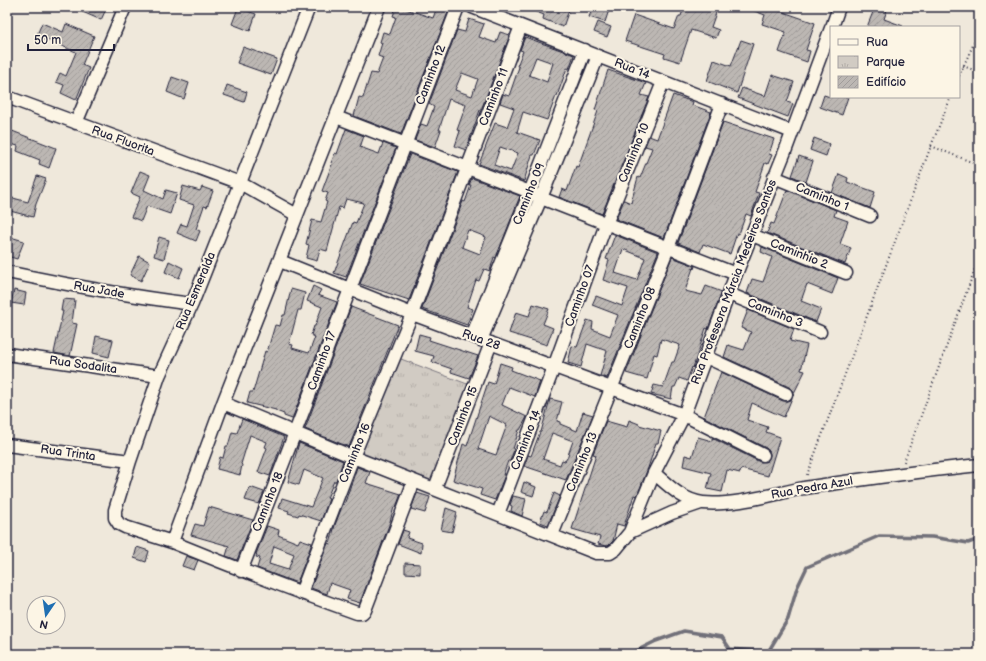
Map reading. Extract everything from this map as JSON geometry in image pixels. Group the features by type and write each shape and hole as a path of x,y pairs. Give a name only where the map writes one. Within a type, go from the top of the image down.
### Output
{"street":[{"path":"76,123 125,7"},
{"name":"Rua Esmeralda","path":"172,542 119,524 115,518 115,510 159,376 192,304 309,7"},
{"path":"379,7 223,403 172,542 241,571 357,613 362,613 365,610 414,481"},
{"name":"Caminho 12","path":"349,290 458,7"},
{"name":"Rua 14","path":"472,7 792,132"},
{"name":"Rua Professora Márcia Medeiros Santos","path":"832,26 839,7"},
{"name":"Caminho 11","path":"412,314 521,26"},
{"name":"Rua Professora Márcia Medeiros Santos","path":"630,532 654,473 684,415 736,274 830,32"},
{"name":"Caminho 09","path":"481,340 530,192 585,50"},
{"name":"Caminho 09","path":"481,340 541,198 598,56"},
{"name":"Caminho 10","path":"606,224 663,82"},
{"name":"Rua Fluorita","path":"7,97 240,183 297,215"},
{"path":"668,248 722,104"},
{"path":"336,117 736,274"},
{"name":"Caminho 1","path":"774,177 870,216"},
{"name":"Caminho 07","path":"554,367 606,224"},
{"name":"Caminhio 2","path":"752,235 846,273"},
{"name":"Caminho 08","path":"612,388 668,248"},
{"name":"Rua 28","path":"280,261 349,290 684,415 763,455"},
{"name":"Rua Jade","path":"7,272 111,293 192,304"},
{"name":"Caminho 17","path":"296,433 349,290"},
{"name":"Caminho 3","path":"729,294 820,332"},
{"name":"Caminho 16","path":"301,593 353,457 412,314"},
{"name":"Caminho 15","path":"435,488 481,340"},
{"name":"Rua Sodalita","path":"7,354 159,376"},
{"path":"706,357 786,394"},
{"name":"Caminho 14","path":"498,514 554,367"},
{"name":"Caminho 13","path":"552,535 612,388"},
{"path":"223,403 353,457 435,488 596,553 610,553 616,549 630,532 672,513 701,503"},
{"name":"Caminho 18","path":"241,571 296,433"},
{"name":"Rua Trinta","path":"7,445 130,461"},
{"name":"Rua Pedra Azul","path":"654,473 671,489 684,497 701,503 716,503 777,495 802,489 900,473 979,465"}],"path":[{"path":"960,74 979,32"},
{"path":"963,66 979,72"},
{"path":"802,489 931,146 951,98"},
{"path":"931,146 979,165"},
{"path":"900,473 979,258"}],"green space":[{"path":"393,356 470,385 433,483 356,453"}],"building":[{"path":"71,7 107,7 101,20"},
{"path":"396,7 433,18 437,7 449,10 401,134 354,116 359,97 363,98 371,73 377,74 383,58 378,56 382,43 380,42 383,32 390,34 396,17 393,16"},
{"path":"526,7 570,7 563,27 543,19 544,15"},
{"path":"593,7 610,7 605,22 589,17"},
{"path":"684,7 718,7 711,27 719,30 716,38 691,30 680,62 664,57 665,54 625,41 634,15 674,29"},
{"path":"747,7 769,7 815,23 806,50 810,51 807,62 779,52 786,32 762,24 765,15"},
{"path":"875,7 888,7 884,19 903,26 867,26"},
{"path":"238,8 256,14 250,31 232,24"},
{"path":"469,19 484,24 479,37 496,43 500,32 510,35 480,110 466,150 455,146 460,131 457,130 466,105 449,99 435,147 415,140 421,124 427,126 434,107 429,104 457,30 465,32","holes":["462,73 478,79 472,96 455,90"]},
{"path":"598,22 611,27 607,37 594,32"},
{"path":"42,23 63,32 66,24 94,36 82,65 89,68 76,100 61,93 64,85 56,82 60,73 66,76 76,52 48,40 47,41 36,37"},
{"path":"525,37 574,55 569,69 567,68 547,120 523,112 517,132 540,140 534,155 532,155 524,181 479,164 495,123 507,127 514,108 500,103 503,94 509,96 519,67 517,66 523,51 520,50","holes":["536,57 553,63 547,82 529,75","500,147 518,153 511,171 494,165"]},
{"path":"741,40 753,44 737,93 707,81 714,60 731,66"},
{"path":"243,47 277,59 271,75 237,63"},
{"path":"608,70 646,83 641,95 649,97 602,214 559,197 562,189 567,191 576,166 578,167 598,111 595,110"},
{"path":"772,75 794,82 787,102 793,104 788,117 738,98 742,88 765,96"},
{"path":"172,77 189,83 184,99 167,92"},
{"path":"227,85 247,92 244,102 224,95"},
{"path":"673,95 693,102 692,105 711,112 664,238 616,219 624,200 631,203 638,177 640,178 652,148 645,146 649,136 657,139"},
{"path":"824,95 830,98 848,98 842,115 820,107"},
{"path":"723,122 774,139 769,154 772,155 768,164 765,163 755,192 759,193 751,216 746,214 739,234 737,233 730,254 703,244 700,252 678,243"},
{"path":"7,129 56,148 49,168 39,164 40,160 17,151 18,146 7,143"},
{"path":"346,129 364,136 360,147 379,154 383,143 396,148 346,277 334,273 353,222 356,223 364,203 346,199 343,208 339,207 327,251 320,249 317,261 306,258 309,245 306,244 312,220 321,222 328,193 322,191 332,164 331,163 335,153 337,154"},
{"path":"814,138 830,144 826,156 810,150"},
{"path":"410,154 458,172 409,300 360,284"},
{"path":"799,156 813,161 806,182 792,176"},
{"path":"140,171 150,175 144,190 163,199 166,190 177,193 170,214 147,206 141,221 131,217 140,197 131,193"},
{"path":"839,174 848,178 847,182 875,192 870,208 832,193"},
{"path":"37,176 46,179 36,204 33,217 10,211 13,198 28,202"},
{"path":"472,178 520,196 496,258 494,257 490,271 484,269 479,281 476,280 467,307 473,309 467,325 422,309 463,201 465,202 471,185 469,185","holes":["468,230 486,237 480,254 462,247"]},
{"path":"183,186 200,191 202,187 213,191 207,207 204,206 196,229 200,231 196,241 177,233 181,224 187,226 194,205 179,200"},
{"path":"787,190 836,210 834,216 848,221 840,244 851,248 845,264 767,233 771,223 774,224"},
{"path":"615,235 658,252 607,378 600,376 607,351 587,344 581,367 568,363 572,346 577,347 587,320 593,322 592,329 610,336 618,315 592,305 596,296 622,306 628,288 603,280 609,260 606,259","holes":["623,249 645,258 637,280 615,273"]},
{"path":"7,236 24,241 17,259 7,256"},
{"path":"159,237 169,240 164,259 154,256"},
{"path":"762,247 838,278 832,294 807,284 801,301 821,309 816,322 747,293 752,279 763,282 772,257 761,252"},
{"path":"139,256 150,262 141,281 130,275"},
{"path":"672,257 695,266 685,291 702,295 706,286 722,292 708,329 706,328 693,368 692,367 687,381 679,378 675,387 673,387 671,399 651,394 654,385 663,387 680,345 661,339 657,355 654,354 647,379 626,373"},
{"path":"169,261 183,268 179,278 165,272"},
{"path":"313,286 321,290 318,295 337,302 292,419 284,416 284,414 276,410 247,403 250,392 253,392 265,351 267,352 275,325 280,326 283,315 285,315 291,289 305,293 301,310 298,310 289,344 293,345 292,348 309,353 315,337 311,335 322,307 307,301"},
{"path":"14,290 26,293 24,305 11,303"},
{"path":"63,299 75,300 72,323 77,324 70,356 54,353 63,311 61,311"},
{"path":"533,304 549,309 543,324 553,328 547,345 509,333 516,312 529,316"},
{"path":"351,307 398,325 349,447 305,429"},
{"path":"748,310 794,329 790,341 807,345 801,370 805,371 793,395 792,390 789,387 724,357 728,345 744,350 751,332 741,328"},
{"path":"419,334 430,337 429,340 478,356 469,378 451,372 452,369 432,362 434,356 415,351"},
{"path":"96,336 113,340 109,357 93,353"},
{"path":"500,363 512,367 511,370 540,381 535,397 509,387 502,405 527,417 519,430 513,449 514,450 510,461 508,461 503,475 505,475 495,500 480,495 482,489 453,480 463,444 467,446 488,382 494,384","holes":["489,416 507,425 496,455 478,449"]},
{"path":"721,372 783,401 787,401 792,398 784,417 752,403 747,420 768,427 766,432 780,437 768,476 741,469 740,473 727,470 722,492 707,489 711,473 683,466 685,455 692,457 698,437 712,441 712,438 760,462 767,461 770,455 766,448 704,417"},
{"path":"550,399 562,402 557,421 560,422 560,424 577,431 583,412 593,415 566,480 524,466 528,455 531,456 541,432","holes":["552,433 573,441 567,458 565,461 562,460 560,465 543,459"]},
{"path":"242,419 284,437 270,476 258,472 267,448 265,447 267,442 250,435 241,464 240,475 217,469 220,457 223,458 232,432 237,433"},
{"path":"629,420 639,425 661,431 658,443 656,443 637,496 634,495 624,526 617,524 613,541 606,546 598,544 600,537 572,529 596,455 593,454 606,421 627,427"},
{"path":"299,443 343,461 336,481 334,481 327,498 329,499 321,521 299,514 298,516 288,513 289,511 279,508 282,498 311,507 323,478 304,470 299,485 288,482"},
{"path":"357,467 370,472 366,483 401,494 396,507 394,507 389,525 360,603 347,599 350,590 330,583 327,594 311,588 328,543 330,544 335,525 343,504 344,505"},
{"path":"524,482 536,487 533,496 521,492"},
{"path":"250,487 264,492 259,504 245,500"},
{"path":"417,493 430,497 425,513 411,509"},
{"path":"554,493 560,496 548,525 540,522 544,511 547,512"},
{"path":"513,496 526,499 522,516 511,511 512,506 510,505"},
{"path":"209,507 253,520 237,560 226,556 229,546 191,535 195,524 203,526"},
{"path":"446,508 457,512 452,532 441,530"},
{"path":"267,526 279,530 278,535 298,543 300,539 312,543 297,583 257,568 260,558 256,557","holes":["274,546 294,554 288,570 269,564"]},
{"path":"403,530 409,532 407,538 422,543 421,553 398,544"},
{"path":"137,547 149,551 146,562 134,558"},
{"path":"186,556 198,560 194,570 182,566"},
{"path":"405,563 420,564 420,574 405,573"}],"waterway":[{"path":"630,654 656,641 684,631 722,637 730,649 768,652 788,619 797,588 807,567 879,536 932,537 968,543 979,539"}]}
